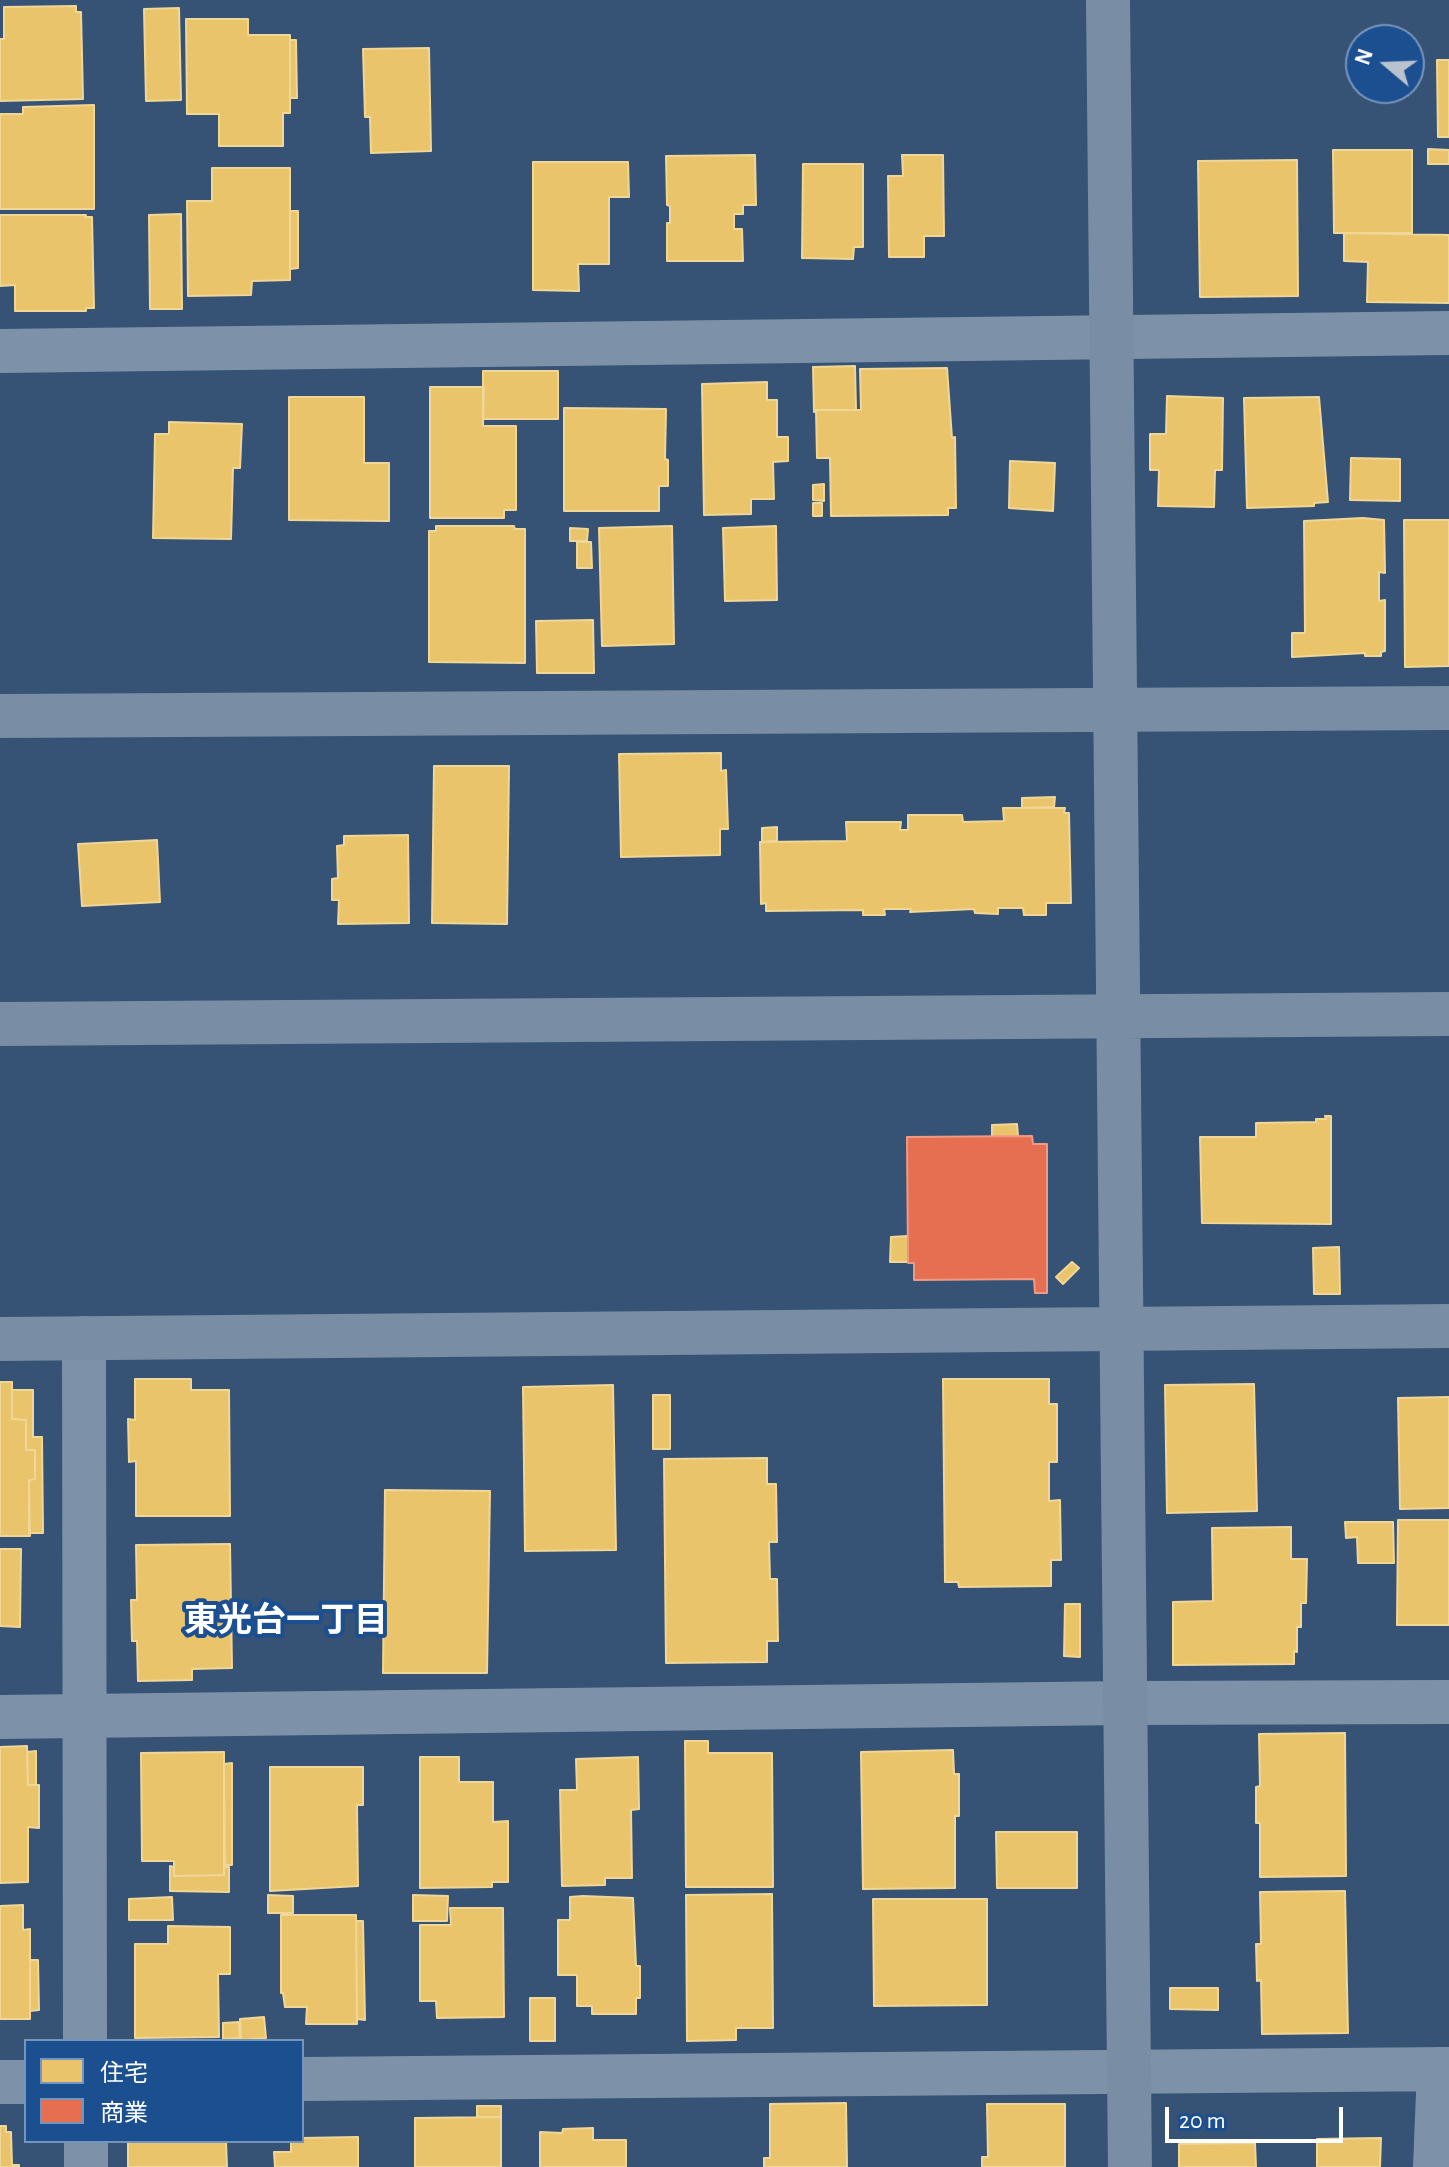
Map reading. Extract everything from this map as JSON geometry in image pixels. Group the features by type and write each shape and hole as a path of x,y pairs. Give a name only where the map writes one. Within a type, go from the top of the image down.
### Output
{"street":[{"path":"1108,0 1130,2167"},
{"path":"0,351 1449,333"},
{"path":"0,716 1449,708"},
{"path":"0,1024 1449,1014"},
{"path":"0,1339 1449,1326"},
{"path":"84,1338 85,2039"},
{"path":"0,1717 1449,1702"},
{"path":"304,2079 1444,2069 1435,2167"},
{"path":"0,2082 24,2082"},
{"path":"86,2143 86,2167"}],"building: 住宅":[{"path":"76,6 76,12 81,12 83,99 0,101 0,39 4,39 4,7"},
{"path":"179,8 181,100 146,101 144,9"},
{"path":"186,19 248,19 248,35 290,35 290,113 283,113 283,146 219,146 219,114 187,114"},
{"path":"290,40 296,40 297,98 290,98"},
{"path":"429,48 431,151 371,153 370,117 365,117 363,49"},
{"path":"1437,60 1449,60 1449,137 1438,137"},
{"path":"94,105 94,209 0,209 0,114 23,114 23,107"},
{"path":"1428,149 1449,150 1449,164 1428,164"},
{"path":"1333,150 1412,150 1412,233 1334,233"},
{"path":"755,155 756,205 743,205 743,214 734,214 734,229 742,229 743,261 667,261 670,206 667,205 666,156"},
{"path":"902,155 943,155 944,236 924,236 924,257 889,257 888,176 903,176"},
{"path":"1297,160 1298,296 1200,297 1198,161"},
{"path":"533,162 628,162 629,197 609,197 609,264 578,264 579,291 533,290"},
{"path":"803,164 863,164 863,247 854,247 853,259 802,258"},
{"path":"212,168 290,168 290,280 252,281 251,295 188,296 187,201 212,201"},
{"path":"290,211 298,211 298,268 290,269"},
{"path":"181,214 182,309 150,309 149,215"},
{"path":"0,215 92,217 94,308 86,308 86,311 15,311 15,285 0,286"},
{"path":"1344,233 1449,235 1449,303 1367,302 1368,262 1344,261"},
{"path":"855,366 856,410 814,412 813,367"},
{"path":"947,368 952,438 955,437 956,508 948,508 948,515 831,516 830,458 817,458 816,410 861,410 860,369"},
{"path":"483,371 558,371 558,419 483,419"},
{"path":"767,382 767,400 777,400 777,437 788,437 788,461 773,462 774,499 751,499 751,514 704,515 702,384"},
{"path":"430,387 484,387 483,426 516,426 516,510 504,510 504,518 430,518"},
{"path":"1167,396 1223,398 1222,470 1215,470 1214,507 1158,506 1159,470 1150,470 1150,434 1166,434"},
{"path":"289,397 364,397 364,463 389,463 389,521 289,520"},
{"path":"1319,397 1328,502 1314,503 1314,506 1247,508 1244,398"},
{"path":"564,408 666,409 668,486 659,486 659,511 564,511"},
{"path":"169,422 242,424 240,468 233,468 231,539 153,538 155,434 169,434"},
{"path":"1351,458 1400,459 1400,501 1350,500"},
{"path":"1010,461 1055,463 1053,511 1009,508"},
{"path":"824,484 824,501 813,500 813,485"},
{"path":"813,503 822,503 822,516 813,516"},
{"path":"1384,520 1385,573 1379,572 1379,601 1385,600 1385,651 1381,652 1381,656 1365,656 1365,653 1292,657 1292,633 1305,633 1304,521"},
{"path":"1404,520 1449,520 1449,666 1405,667"},
{"path":"436,526 514,526 515,529 525,529 525,663 429,662 429,531 436,531"},
{"path":"672,526 674,644 602,646 599,528"},
{"path":"776,526 777,600 725,601 723,528"},
{"path":"570,528 588,529 587,541 570,541"},
{"path":"577,542 591,542 592,568 577,568"},
{"path":"593,620 594,673 537,673 536,621"},
{"path":"721,753 721,771 726,770 728,829 720,829 720,855 621,857 619,754"},
{"path":"434,766 509,766 507,924 432,923"},
{"path":"1055,797 1054,807 1022,808 1022,798"},
{"path":"1003,808 1065,808 1064,813 1069,813 1071,903 1046,903 1046,915 1024,915 1023,908 998,908 998,914 975,913 974,909 910,912 911,909 884,909 885,915 863,915 863,910 766,911 766,903 761,904 760,842 847,841 846,822 901,822 900,830 908,830 908,815 962,815 963,822 1004,821"},
{"path":"777,827 777,841 762,842 762,828"},
{"path":"408,835 409,923 338,924 339,900 332,900 332,879 338,878 337,846 344,845 344,836"},
{"path":"157,840 160,902 82,906 78,844"},
{"path":"1325,1116 1331,1116 1331,1224 1202,1223 1200,1137 1256,1137 1256,1123 1316,1122 1316,1119 1326,1119"},
{"path":"1017,1124 1018,1136 992,1137 992,1125"},
{"path":"908,1236 908,1262 890,1262 891,1237"},
{"path":"1339,1247 1340,1294 1314,1294 1313,1248"},
{"path":"1072,1262 1079,1268 1063,1284 1056,1277"},
{"path":"135,1379 191,1379 191,1390 229,1390 230,1516 136,1516 136,1461 129,1462 128,1419 135,1420"},
{"path":"943,1379 1049,1379 1049,1404 1057,1404 1057,1462 1049,1462 1049,1501 1060,1500 1061,1560 1051,1560 1051,1586 959,1587 958,1582 945,1582"},
{"path":"0,1382 12,1382 12,1419 26,1420 26,1450 35,1450 35,1479 29,1480 30,1536 0,1536"},
{"path":"1254,1384 1257,1511 1167,1513 1165,1385"},
{"path":"613,1385 616,1550 525,1551 523,1387"},
{"path":"12,1390 33,1390 33,1437 42,1437 43,1533 29,1533 29,1480 35,1479 35,1450 26,1450 26,1420 12,1419"},
{"path":"653,1395 670,1395 670,1449 653,1449"},
{"path":"1449,1397 1449,1508 1400,1509 1398,1398"},
{"path":"767,1458 767,1484 776,1484 777,1542 769,1542 770,1579 777,1579 778,1641 767,1641 767,1662 666,1663 664,1459"},
{"path":"385,1490 490,1491 487,1673 383,1673"},
{"path":"1398,1520 1449,1520 1449,1625 1397,1625"},
{"path":"1345,1522 1393,1522 1394,1563 1358,1563 1357,1537 1346,1538"},
{"path":"1291,1527 1291,1559 1307,1559 1306,1603 1301,1603 1301,1627 1297,1627 1294,1664 1173,1665 1173,1602 1213,1601 1212,1528"},
{"path":"230,1544 232,1668 192,1669 192,1680 138,1681 137,1641 132,1641 131,1600 137,1600 136,1545"},
{"path":"0,1549 21,1549 20,1627 0,1626"},
{"path":"1065,1604 1080,1604 1080,1657 1064,1656"},
{"path":"1345,1733 1346,1876 1260,1877 1260,1823 1256,1823 1256,1787 1260,1786 1259,1734"},
{"path":"685,1741 708,1741 708,1753 772,1753 773,1887 686,1887"},
{"path":"27,1746 28,1785 39,1785 39,1828 28,1827 28,1882 0,1883 0,1747"},
{"path":"953,1750 954,1774 959,1774 959,1816 955,1816 955,1888 863,1889 861,1752"},
{"path":"36,1751 36,1785 28,1785 27,1752"},
{"path":"224,1752 224,1875 174,1876 174,1861 142,1861 141,1753"},
{"path":"420,1757 459,1757 459,1782 493,1782 493,1822 508,1821 508,1882 492,1882 492,1887 420,1888"},
{"path":"638,1757 639,1809 631,1810 632,1878 605,1878 605,1885 562,1886 560,1790 577,1790 576,1759"},
{"path":"232,1763 232,1865 225,1865 224,1764"},
{"path":"270,1767 363,1767 363,1805 357,1805 358,1886 270,1891"},
{"path":"996,1832 1077,1832 1077,1888 997,1888"},
{"path":"170,1866 174,1867 174,1876 224,1875 224,1867 229,1867 229,1892 170,1891"},
{"path":"1345,1891 1348,2033 1262,2034 1261,1980 1257,1981 1256,1944 1261,1944 1260,1892"},
{"path":"772,1894 773,2028 736,2028 736,2040 687,2041 686,1895"},
{"path":"268,1895 293,1896 293,1913 268,1913"},
{"path":"413,1895 448,1896 447,1921 413,1921"},
{"path":"172,1897 173,1920 129,1920 129,1899"},
{"path":"570,1897 633,1898 636,1966 640,1966 640,1998 636,1998 636,2014 592,2014 592,2006 577,2006 577,1975 558,1975 558,1920 570,1920"},
{"path":"873,1899 987,1899 987,2005 874,2006"},
{"path":"23,1905 23,1930 30,1929 30,2019 0,2019 0,1906"},
{"path":"450,1908 503,1908 504,2017 437,2018 436,2001 420,2001 420,1925 451,1925"},
{"path":"281,1915 356,1915 357,2024 306,2024 307,2007 285,2007 281,1993"},
{"path":"356,1921 363,1921 365,2020 357,2019"},
{"path":"168,1926 230,1927 230,1974 218,1974 219,2037 135,2038 135,1944 168,1944"},
{"path":"30,1960 38,1960 39,2010 30,2011"},
{"path":"1170,1988 1218,1988 1218,2010 1170,2009"},
{"path":"530,1998 555,1998 555,2041 530,2041"},
{"path":"264,2017 266,2038 241,2039 240,2019"},
{"path":"239,2022 240,2038 223,2039 223,2023"},
{"path":"846,2103 847,2167 764,2167 764,2158 770,2158 770,2104"},
{"path":"987,2104 1065,2104 1065,2167 982,2167 982,2157 988,2157"},
{"path":"477,2106 501,2106 501,2117 477,2117"},
{"path":"501,2117 501,2167 415,2167 415,2118"},
{"path":"0,2126 6,2126 6,2132 11,2132 12,2165 19,2167 0,2167"},
{"path":"593,2128 593,2140 626,2140 626,2167 540,2167 540,2132 562,2133 563,2129"},
{"path":"358,2137 358,2167 275,2167 274,2152 291,2152 291,2143 304,2143 304,2138"},
{"path":"1381,2138 1380,2167 1317,2167 1317,2139"},
{"path":"128,2143 226,2143 227,2167 128,2167"},
{"path":"1255,2143 1256,2167 1179,2167 1179,2144"}],"building: 商業":[{"path":"1032,1136 1033,1144 1047,1144 1047,1293 1035,1293 1034,1279 914,1280 914,1263 908,1263 907,1137"}],"district":[{"name":"東光台一丁目","path":"286,1621"}]}
